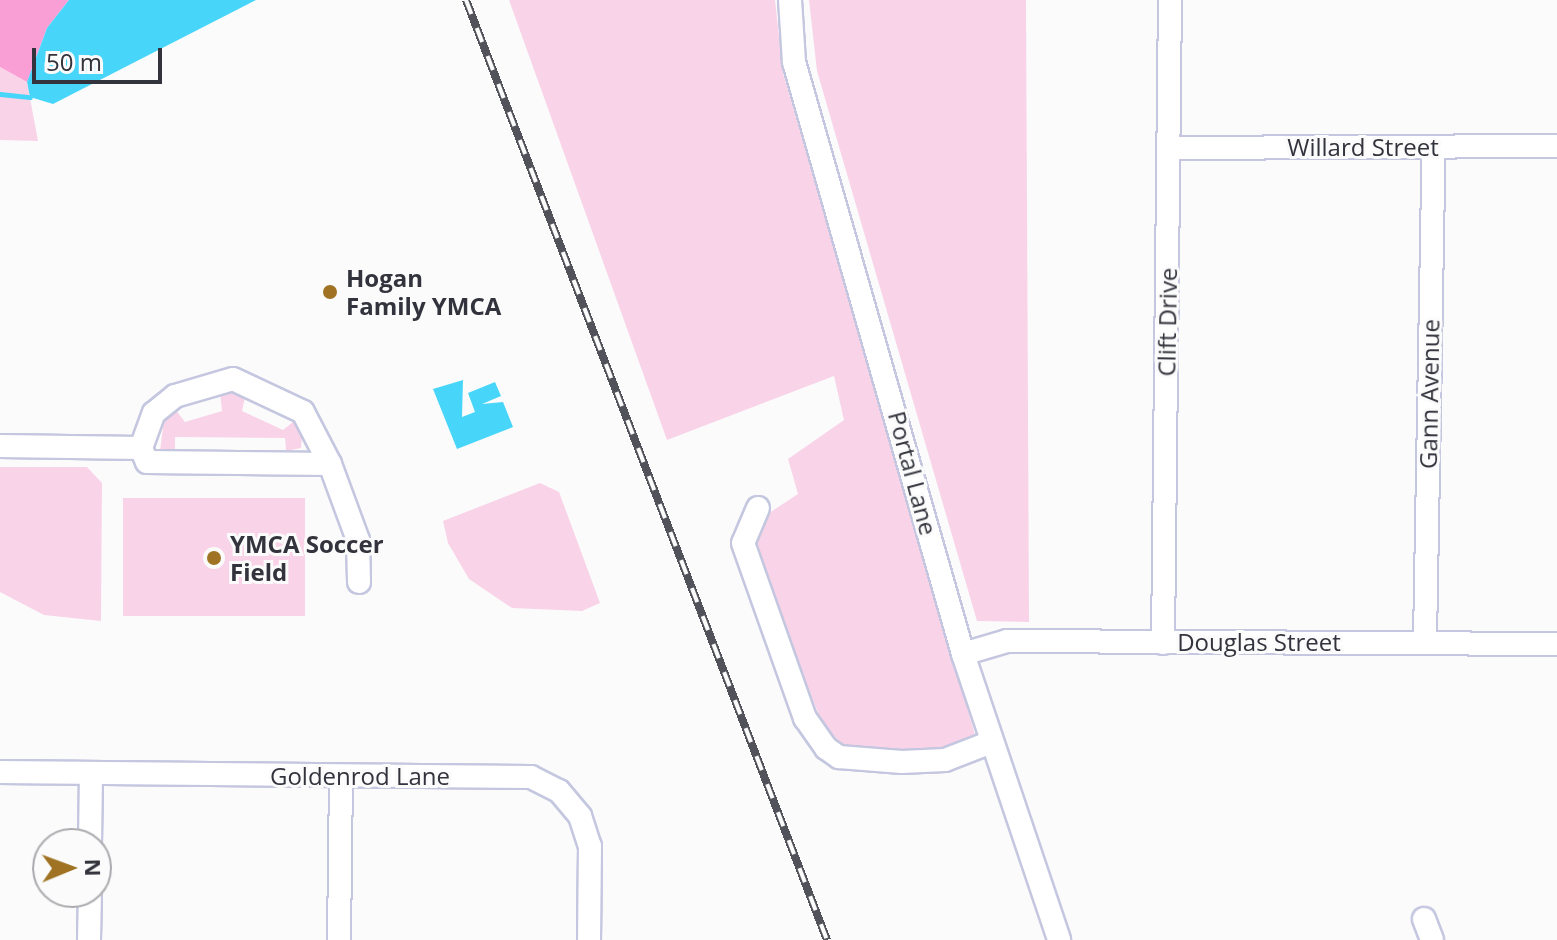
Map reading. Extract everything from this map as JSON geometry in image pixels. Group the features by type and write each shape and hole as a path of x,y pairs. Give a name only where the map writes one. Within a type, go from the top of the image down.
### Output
{"street":[{"name":"Portal Lane","path":"790,0 794,62 963,654 989,743 1059,940"},
{"name":"Clift Drive","path":"1163,643 1170,0"},
{"name":"Willard Street","path":"1170,148 1557,146"},
{"name":"Gann Avenue","path":"1425,641 1434,147"},
{"path":"330,464 147,462 141,448 154,413 175,396 233,379 303,412 330,464 358,540 359,582"},
{"path":"0,446 141,448"},
{"path":"758,508 743,543 805,718 826,748 839,757 902,762 945,760 989,743"},
{"name":"Douglas Street","path":"963,654 1007,641 1557,644"},
{"name":"Goldenrod Lane","path":"0,772 341,777 510,775 559,791 580,816 590,846 589,940"},
{"path":"90,828 91,774"},
{"path":"339,940 341,777"},
{"path":"89,940 90,908"}],"shaded area":[{"path":"0,0 69,0 47,28 27,82 0,67"},
{"path":"509,0 775,0 783,73 976,738 950,754 848,748 824,728 752,546 763,517 798,494 788,459 844,420 834,376 667,440"},
{"path":"809,0 1026,0 1029,622 977,621 817,71"},
{"path":"0,67 27,82 38,141 0,140"},
{"path":"220,392 246,393 242,411 283,430 293,422 303,426 301,448 286,451 285,438 175,437 175,452 160,451 164,420 175,409 185,422 222,411"},
{"path":"0,467 87,467 102,483 101,621 44,615 0,592"},
{"path":"540,483 559,492 600,603 582,611 512,608 469,579 448,543 443,521"},
{"name":"YMCA Soccer Field","path":"123,498 305,498 305,616 123,616"}],"water":[{"path":"69,0 256,0 53,104 30,97 27,82 47,28"},
{"path":"463,380 462,417 475,412 468,393 495,382 501,396 482,404 503,402 513,427 457,449 433,389"}],"waterway":[{"path":"0,94 30,97"}],"railway":[{"path":"466,0 827,940"}],"place":[{"name":"Hogan Family YMCA","path":"330,292"},
{"name":"YMCA Soccer Field","path":"214,558"}]}
